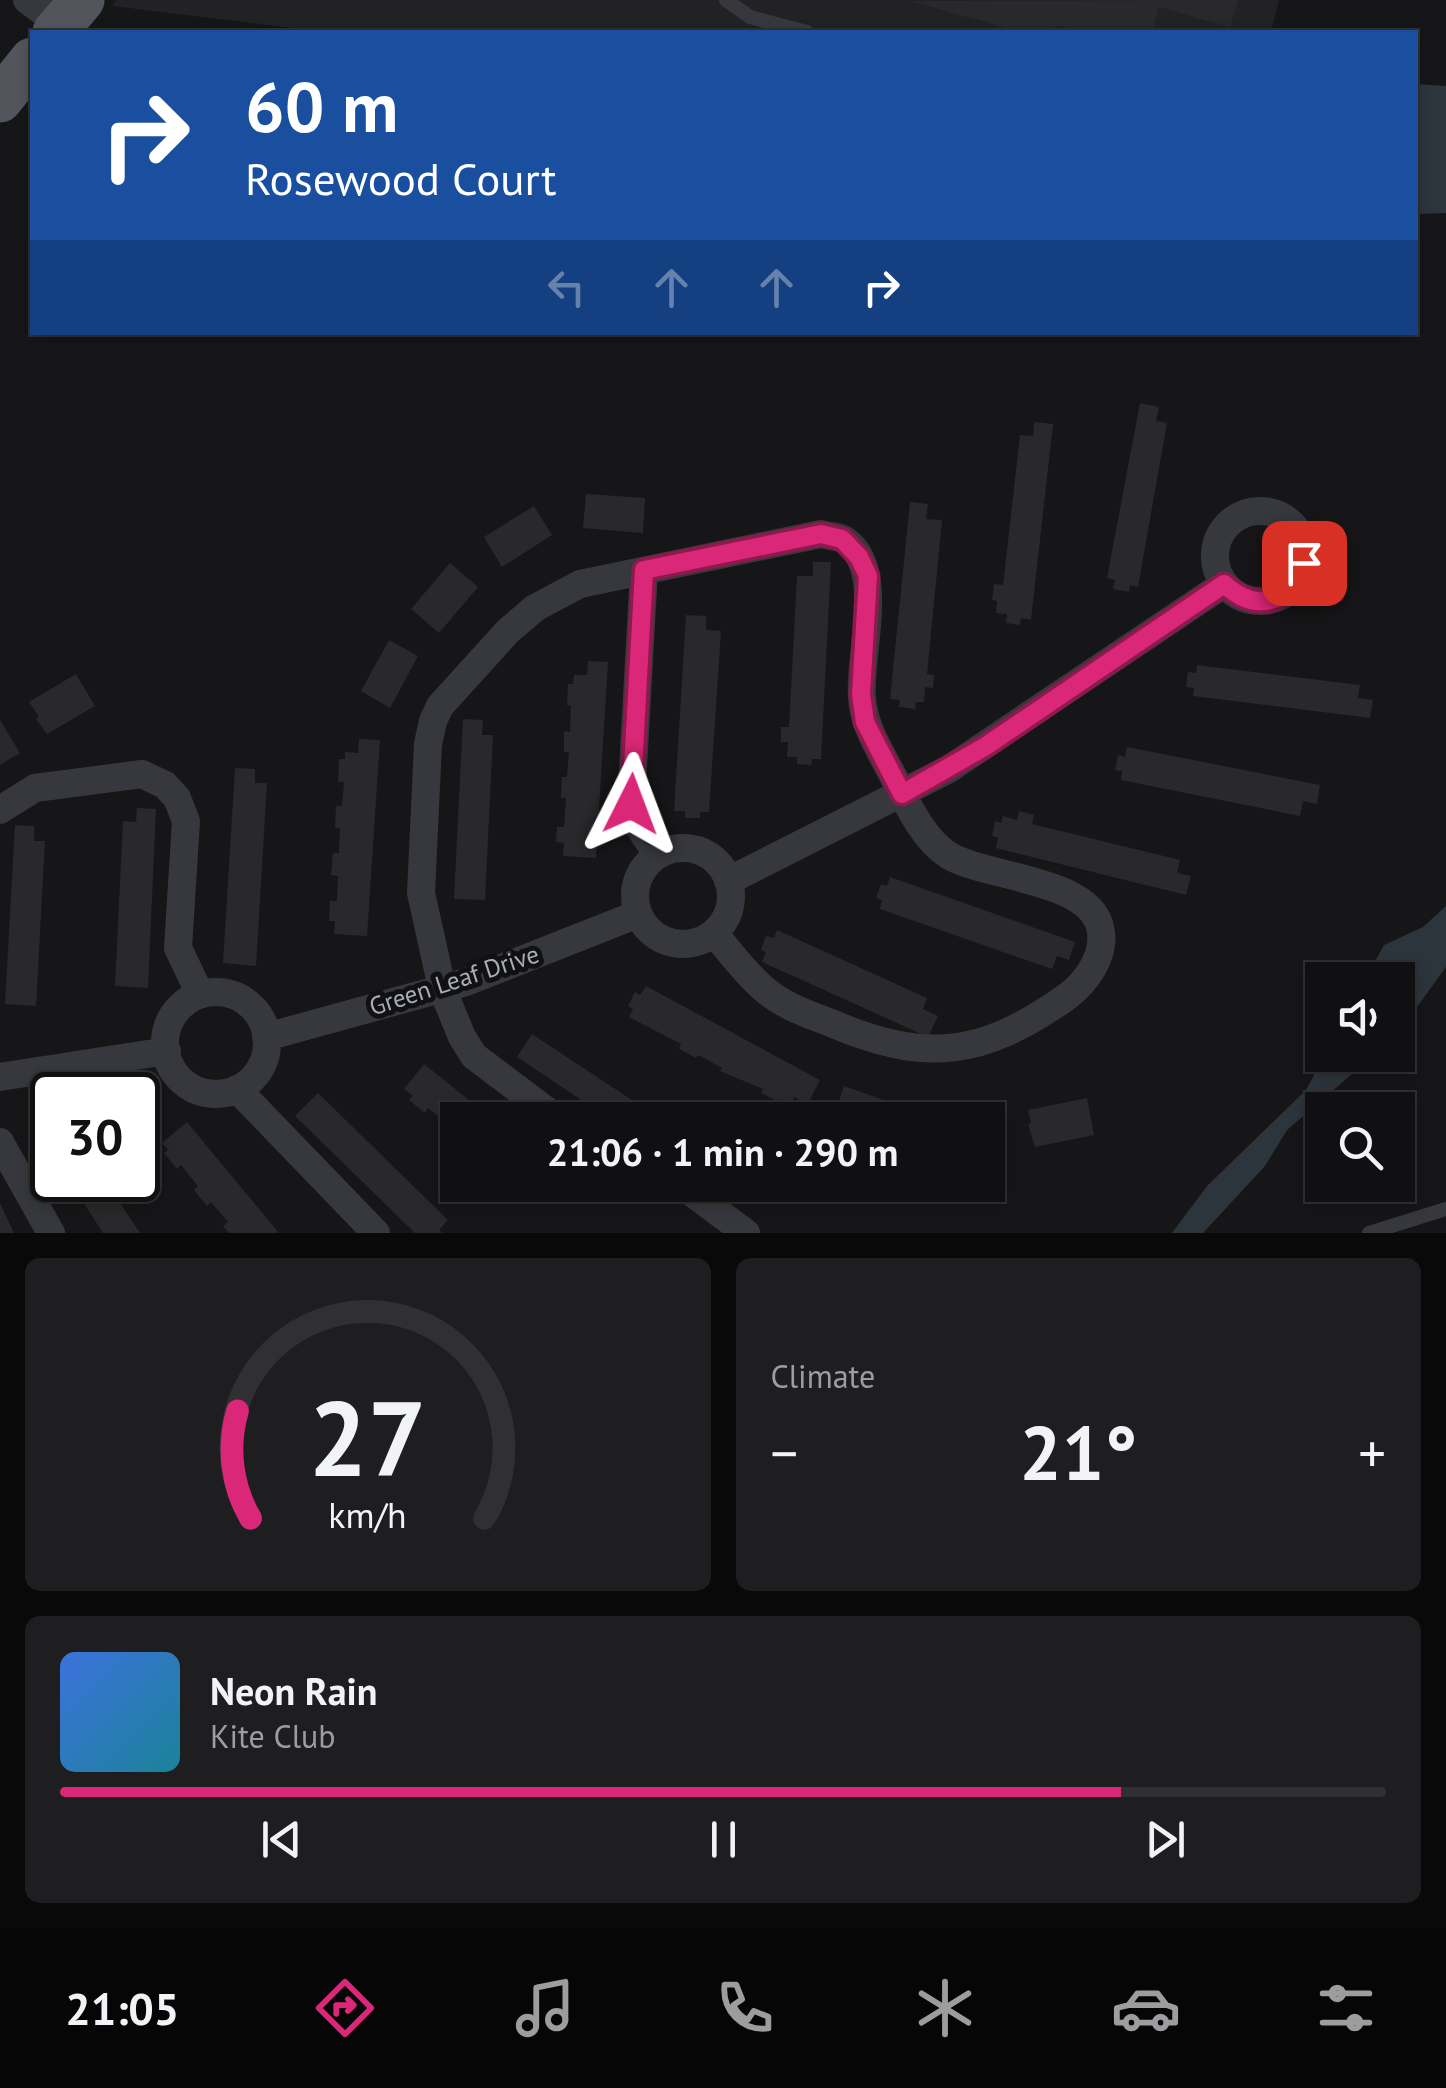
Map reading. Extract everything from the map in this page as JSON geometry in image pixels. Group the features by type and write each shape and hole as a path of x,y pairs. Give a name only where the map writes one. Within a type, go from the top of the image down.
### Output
{"main road":[{"path":"0,100 30,62"}],"street":[{"path":"535,1102 474,1056 442,988 421,893 428,744 440,706 508,631 535,608 580,584 821,534 842,539 859,557 868,576 861,694 865,722 918,820 950,857 1079,898 1100,926 1100,948 1092,970 1074,992 1032,1021 991,1040 903,1048 870,1040 783,1003 750,976 714,933"},
{"path":"644,570 631,804 637,824 657,854"},
{"path":"728,881 902,794 986,746 1224,584"},
{"path":"0,810 35,788 142,774 165,785 178,798 186,821 178,948 200,994"},
{"path":"675,848 694,849 711,857 728,881 730,908 722,925 690,944 671,944 654,936 638,914 635,885 643,868 657,854 675,848"},
{"name":"Green Leaf Drive","path":"266,1036 442,988 638,914"},
{"path":"220,992 239,997 255,1010 266,1036 262,1066 250,1082 212,1094 194,1089 177,1076 166,1051 170,1020 183,1004 200,994 220,992"},
{"path":"0,1077 166,1051"},
{"path":"237,1089 376,1233"},
{"path":"0,1142 51,1233"},
{"path":"704,1202 746,1233"}],"lane":[{"path":"726,0 750,16 799,30"},
{"path":"1369,1233 1446,1209"}],"shaded area":[{"path":"117,0 1279,0 1272,30 310,30 112,6"},
{"path":"1418,84 1446,86 1446,213 1418,214"},
{"path":"1446,906 1446,967 1415,1010 1415,962 1375,962 1384,945 1423,927"},
{"path":"1316,1072 1354,1072 1331,1092 1305,1092 1305,1114 1287,1130 1265,1166 1203,1233 1172,1233 1207,1186 1306,1090"}],"building":[{"path":"1238,0 1230,27 1159,7 1153,30 1076,30 1056,25 1055,30 1015,30 910,1"},
{"path":"1140,403 1159,407 1156,421 1167,423 1138,587 1130,585 1129,592 1113,589 1115,580 1107,578"},
{"path":"1034,422 1053,424 1031,620 1021,618 1020,625 1006,623 1007,614 996,613 997,601 992,600 994,584 1003,585 1020,435 1033,436"},
{"path":"586,494 645,498 643,533 583,528"},
{"path":"910,502 928,504 926,519 942,520 927,674 934,675 933,688 925,687 924,702 916,702 915,709 899,707 900,700 890,699"},
{"path":"534,506 552,535 502,567 484,537"},
{"path":"813,562 831,562 821,759 812,759 811,765 797,764 797,757 787,757 788,742 781,742 781,727 789,727 797,576 813,576"},
{"path":"450,563 478,587 439,633 411,609"},
{"path":"686,615 706,616 706,630 721,631 709,812 700,812 700,818 685,818 685,811 674,811"},
{"path":"389,640 418,656 390,708 361,691"},
{"path":"588,661 608,662 596,858 563,856 564,843 556,842 557,827 564,827 566,798 561,798 569,752 564,752 564,731 570,732 568,684 573,684 574,675 587,675"},
{"path":"1197,665 1360,685 1358,698 1373,700 1370,718 1193,696 1194,688 1186,687 1188,672 1196,673"},
{"path":"76,674 95,706 47,734 29,702"},
{"path":"463,719 483,720 482,735 493,735 485,900 454,899"},
{"path":"0,720 20,753 0,765"},
{"path":"359,739 380,740 367,936 334,934 335,921 329,921 330,901 337,901 338,876 331,875 333,853 339,853 336,806 342,806 344,782 338,782 339,759 345,759 345,752 358,753"},
{"path":"1127,747 1320,785 1317,804 1303,801 1300,816 1121,780 1122,771 1115,770 1118,755 1125,757"},
{"path":"235,768 255,769 255,783 267,783 256,966 223,963"},
{"path":"137,808 156,809 148,988 115,986 123,821 136,822"},
{"path":"1019,811 1034,815 1032,824 1180,860 1177,873 1191,876 1186,895 996,848 998,838 992,836 995,821 1001,823 1003,816 1017,820"},
{"path":"15,825 34,826 34,841 45,841 36,1006 5,1004"},
{"path":"890,877 1075,942 1069,960 1057,956 1052,969 880,909 882,900 876,898 881,884 887,886"},
{"path":"777,930 927,998 923,1009 938,1016 928,1037 762,962 766,936 774,938"},
{"path":"646,986 820,1080 809,1102 794,1097 792,1102 778,1102 761,1093 763,1089 679,1049 681,1044 629,1017 633,1009 628,1006 635,992 640,995"},
{"path":"532,1034 635,1102 584,1102 517,1057"},
{"path":"424,1064 472,1102 440,1102 440,1118 428,1108 425,1113 409,1100 413,1096 404,1089"},
{"path":"844,1086 890,1102 838,1102"},
{"path":"318,1093 448,1220 439,1230 442,1233 415,1233 295,1116"},
{"path":"1087,1098 1094,1135 1035,1147 1028,1110"},
{"path":"187,1122 279,1233 229,1233 223,1226 228,1222 211,1202 207,1206 194,1190 198,1186 181,1165 177,1169 164,1153 168,1150 162,1143"},
{"path":"83,1202 120,1202 140,1233 103,1233"},
{"path":"0,1203 14,1233 0,1233"}],"route":[{"path":"631,804 644,570 821,534 842,539 859,557 868,576 861,694 865,722 902,794 986,746 1224,584 1237,596 1271,600 1287,593 1299,580 1304,563"}]}
